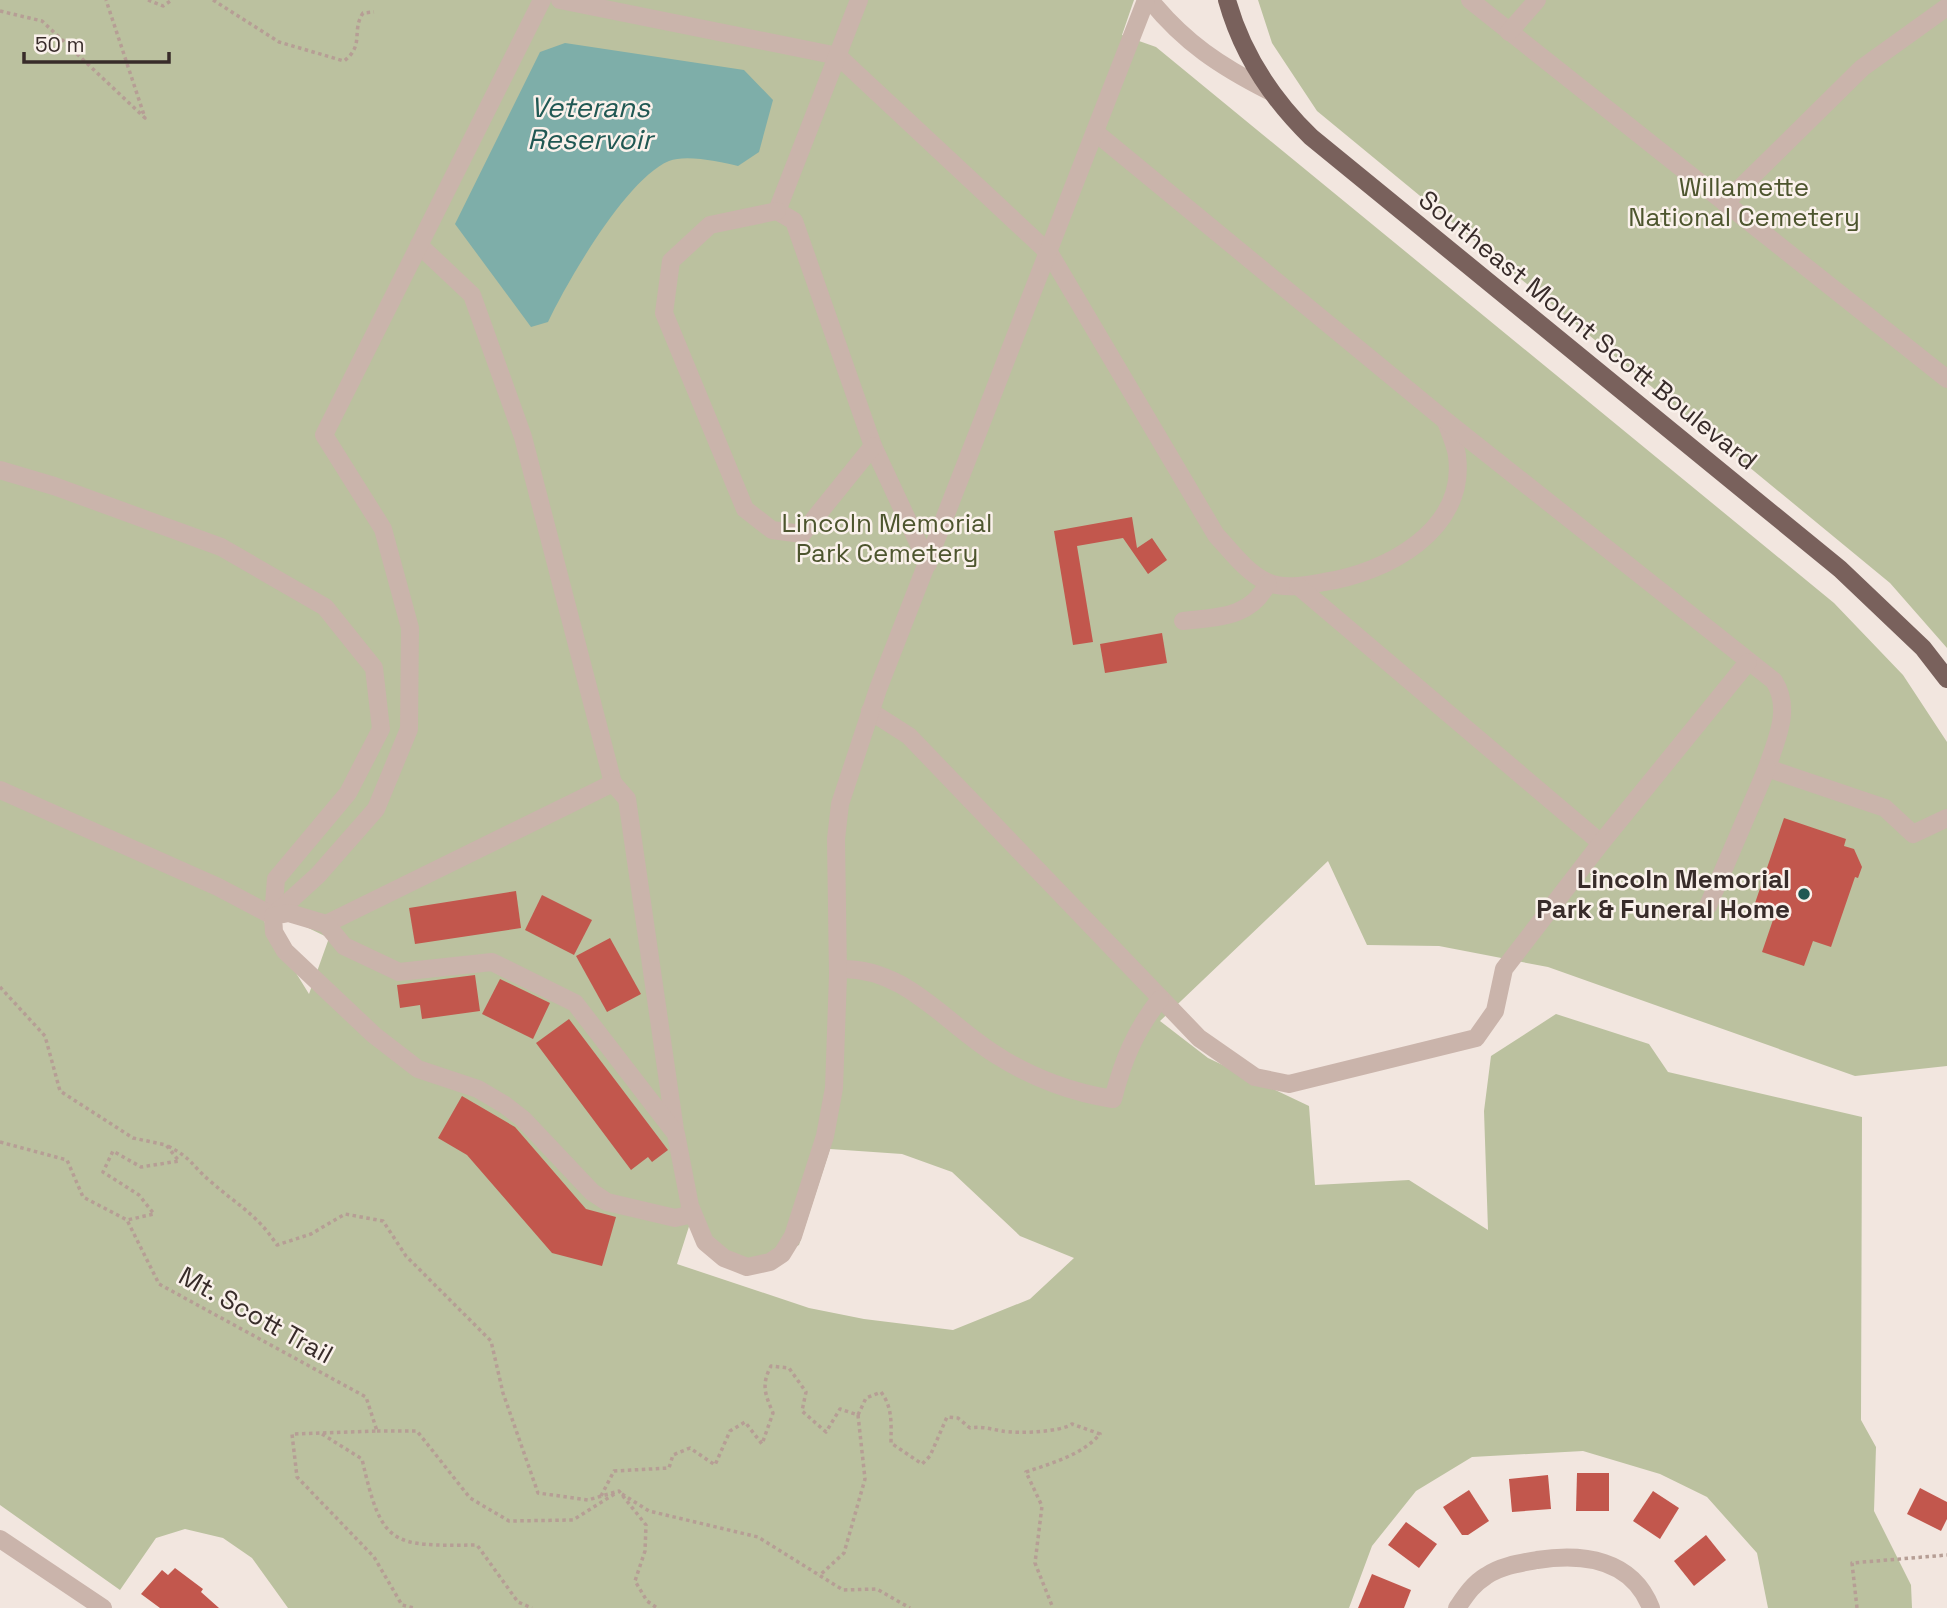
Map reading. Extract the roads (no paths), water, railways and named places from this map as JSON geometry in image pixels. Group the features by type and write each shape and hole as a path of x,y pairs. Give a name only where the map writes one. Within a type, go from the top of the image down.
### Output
{"main road":[{"name":"Southeast Mount Scott Boulevard","path":"1227,0 1250,57 1269,91 1311,137 1840,569 1923,648 1947,679"}],"street":[{"path":"273,916 318,875 376,809 409,729 410,628 383,529 324,435 542,0"},
{"path":"560,0 838,56 1050,254 1216,535 1241,563 1268,583 1298,586 1335,581 1383,566 1426,540 1446,511 1457,478 1457,456 1446,421"},
{"path":"777,211 859,0"},
{"path":"419,246 472,295 519,424 612,783 627,799 676,1134 693,1214 705,1242 724,1258 747,1267 771,1262 782,1254 793,1236 825,1136 834,1088 838,969 836,839 840,804 870,711 1148,0 1174,30 1223,67 1269,91"},
{"path":"1470,0 1947,379"},
{"path":"1509,32 1537,0"},
{"path":"1725,203 1862,68 1947,7"},
{"path":"1096,132 1446,421 1774,681 1781,693 1782,724 1767,768 1708,906"},
{"path":"873,446 803,534 772,530 745,509 664,313 671,261 710,225 777,211 794,221 873,446 928,564"},
{"path":"0,470 54,486 221,547 325,607 374,668 381,729 348,793 276,879 274,932 285,951 374,1035 418,1069 478,1089 523,1119 592,1192 607,1202 675,1218 693,1214"},
{"path":"1182,621 1245,609 1259,601 1268,583"},
{"path":"1298,586 1601,843"},
{"path":"870,711 909,736 1199,1038 1255,1077 1289,1084 1476,1038 1495,1011 1504,969 1601,843 1748,662"},
{"path":"1767,768 1885,808 1913,834 1947,818"},
{"path":"326,924 612,783"},
{"path":"0,790 218,887 273,916 289,913 326,924 344,946 399,972 492,962 575,1003 676,1134"},
{"path":"838,969 856,968 887,977 924,998 998,1056 1080,1094 1113,1099 1124,1054 1141,1023 1160,999"},
{"path":"0,1539 103,1608"},
{"path":"1457,1608 1471,1587 1488,1574 1509,1566 1568,1555 1609,1564 1625,1572 1638,1585 1651,1608"}],"water":[{"name":"Veterans Reservoir","path":"565,43 744,70 773,100 759,152 738,166 704,159 676,159 653,171 635,187 600,232 548,322 531,327 455,224 540,52"}],"place":[{"name":"Lincoln Memorial Park & Funeral Home","path":"1804,894"}],"park label":[{"name":"Willamette National Cemetery","path":"1744,202"},
{"name":"Lincoln Memorial Park Cemetery","path":"887,538"}]}
